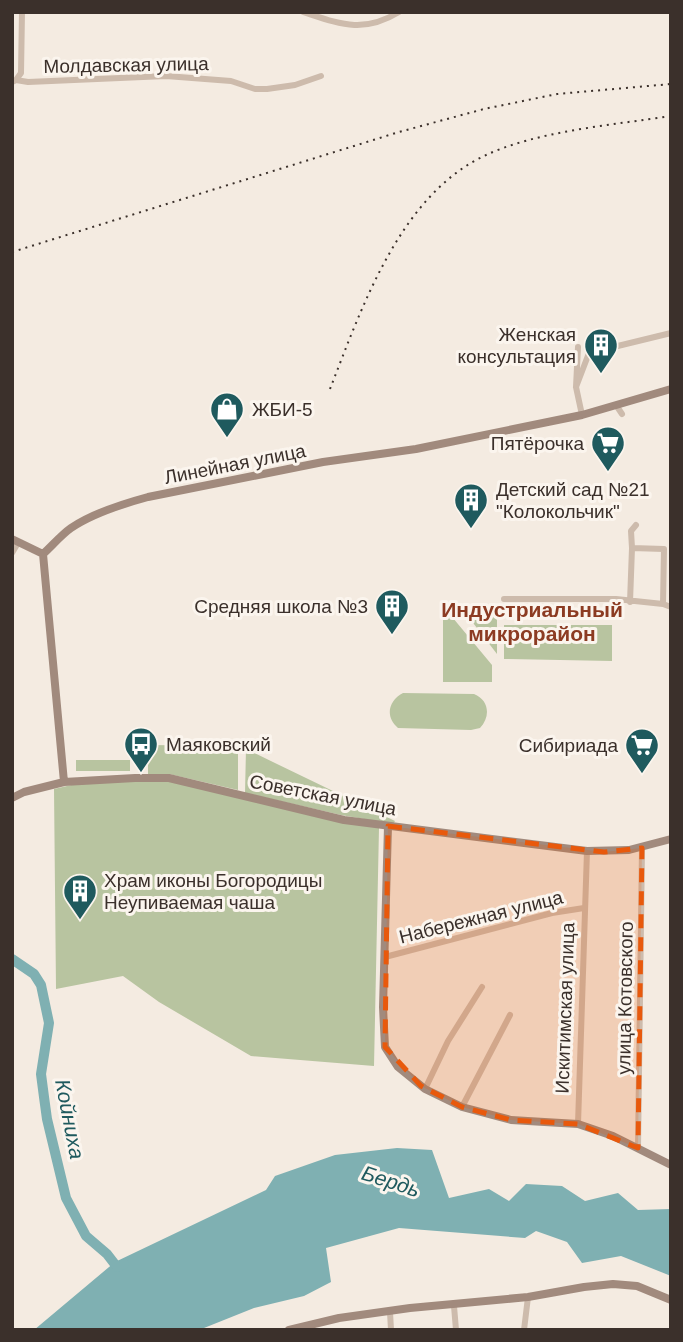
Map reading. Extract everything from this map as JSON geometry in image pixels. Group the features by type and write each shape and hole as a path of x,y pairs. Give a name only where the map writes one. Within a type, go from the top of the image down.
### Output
{"main road":[{"name":"Линейная улица","path":"43,554 69,530 87,519 130,502 582,415 671,389"},
{"path":"15,541 43,554 64,782"},
{"name":"Советская улица","path":"12,798 24,792 64,782 169,778 344,820 450,831 587,851 642,848 671,839"},
{"name":"Набережная улица","path":"388,826 383,1007 385,1047 398,1067 425,1089 462,1107 510,1120 578,1124 638,1148 671,1166"},
{"path":"289,1330 339,1318 528,1297 584,1286 637,1286 671,1300"}],"street":[{"path":"14,81 21,73 22,12"},
{"path":"303,12 347,26 369,25 399,12"},
{"name":"Молдавская улица","path":"14,81 166,76 231,81 255,89 267,89 295,85 321,76"},
{"path":"576,387 589,353 671,333"},
{"path":"578,346 576,387 582,415"},
{"path":"616,405 622,414"},
{"path":"630,602 631,531 636,525"},
{"path":"12,553 15,541"},
{"path":"632,548 664,549 663,604"},
{"path":"504,598 616,599 671,607"},
{"name":"улица Котовского","path":"638,1148 642,848"},
{"name":"Искитимская улица","path":"578,1124 587,851"},
{"name":"Набережная улица","path":"385,957 552,913 584,908"},
{"path":"425,1089 448,1041 482,987"},
{"path":"462,1107 509,1015"},
{"path":"524,1330 528,1297"},
{"path":"454,1306 456,1330"},
{"path":"390,1311 391,1330"}],"highlighted area":[{"path":"388,826 604,852 642,848 638,1148 578,1124 511,1120 462,1107 421,1086 385,1047"}],"green space":[{"path":"443,606 492,665 492,682 443,682"},
{"path":"460,606 497,607 497,654"},
{"path":"504,625 612,625 612,661 504,659"},
{"path":"403,693 474,694 485,704 486,718 480,728 471,730 398,728 391,719 390,709 394,700"},
{"path":"148,745 238,746 238,790 169,774 148,774"},
{"path":"246,749 395,821 393,824 341,815 245,793"},
{"path":"76,760 130,760 130,771 76,771"},
{"path":"167,780 379,828 374,1066 251,1056 159,1002 123,976 56,989 54,789 80,783"}],"water":[{"name":"Бердь","path":"397,1148 432,1150 449,1198 489,1189 509,1201 526,1184 562,1186 585,1201 618,1193 638,1210 671,1209 671,1276 621,1256 582,1263 567,1242 536,1231 525,1238 399,1228 326,1248 331,1282 304,1296 254,1308 199,1330 34,1330 115,1262 266,1190 275,1176 335,1155"}],"waterway":[{"name":"Койниха","path":"12,959 34,974 41,985 49,1023 41,1074 47,1119 66,1198 86,1236 107,1254 117,1267 124,1264"}],"railway":[{"path":"12,252 399,132 484,109 557,94 671,84"},
{"path":"330,389 356,324 388,257 429,198 455,174 484,156 527,140 671,116"}],"place":[{"name":"Женская консультация","path":"601,375"},
{"name":"ЖБИ-5","path":"227,439"},
{"name":"Пятёрочка","path":"608,473"},
{"name":"Детский сад №21 \"Колокольчик\"","path":"471,530"},
{"name":"Средняя школа №3","path":"392,636"},
{"name":"Маяковский","path":"141,774"},
{"name":"Сибириада","path":"642,775"},
{"name":"Храм иконы Богородицы Неупиваемая чаша","path":"80,921"}],"district":[{"name":"Индустриальный микрорайон","path":"532,621"}]}
